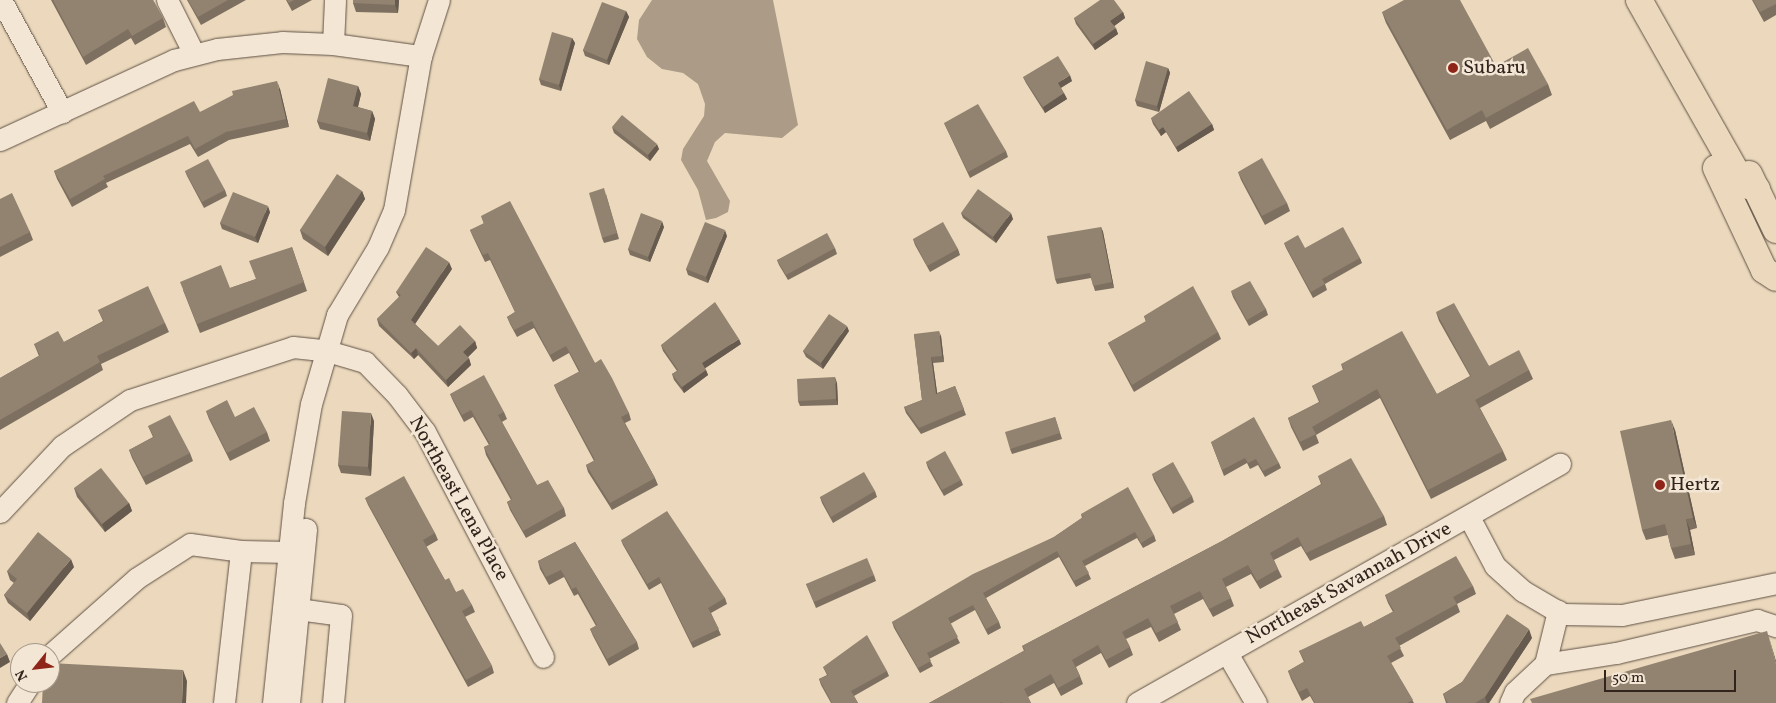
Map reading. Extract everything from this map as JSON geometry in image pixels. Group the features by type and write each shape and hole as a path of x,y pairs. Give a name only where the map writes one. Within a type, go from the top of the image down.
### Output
{"main road":[{"path":"1639,0 1742,184 1757,189 1776,230"},
{"path":"1706,118 1701,140 1735,206 1764,270 1776,278"},
{"path":"1735,206 1754,218 1776,266"}],"street":[{"path":"1,0 62,112"},
{"path":"167,0 194,54"},
{"path":"333,44 335,0"},
{"path":"273,703 289,552 324,350 337,315 378,247 394,210 421,56 439,0"},
{"path":"0,140 194,54 282,42 333,44 421,56"},
{"name":"Northeast Lena Place","path":"0,512 62,446 130,400 293,347 324,350 365,362 425,432 543,657"},
{"path":"289,703 309,503 306,447"},
{"name":"Northeast Savannah Drive","path":"1137,703 1560,464"},
{"path":"1468,517 1495,566 1523,591 1558,611 1622,615 1667,604 1776,584"},
{"path":"60,646 137,578 190,544 241,551 289,552"},
{"path":"224,703 241,551"},
{"path":"1667,604 1675,638"},
{"path":"298,609 341,615 332,703"},
{"path":"1510,703 1515,692 1545,664 1558,611"},
{"path":"1545,664 1616,653 1757,620 1776,626"},
{"path":"1227,653 1256,703"}],"shaded area":[{"path":"652,0 773,0 798,125 782,138 725,133 715,142 707,161 730,201 728,212 716,218 706,220 698,190 681,160 683,149 704,116 705,104 698,84 683,73 662,69 647,57 637,39 639,20"}],"building":[{"path":"53,0 153,0 163,18 132,36 128,29 83,57"},
{"path":"188,0 228,0 198,17"},
{"path":"353,0 395,0 395,5 353,3"},
{"path":"1100,0 1114,0 1123,12 1110,21 1116,28 1093,44 1074,18"},
{"name":"Subaru","path":"1404,0 1460,0 1496,66 1528,48 1548,84 1486,118 1482,110 1447,130 1382,12"},
{"path":"1753,0 1776,0 1776,4 1760,12"},
{"path":"602,2 626,11 607,60 583,50"},
{"path":"552,32 572,38 559,85 539,79"},
{"path":"1058,56 1070,75 1058,83 1064,93 1043,107 1023,77"},
{"path":"1146,61 1168,68 1157,106 1135,100"},
{"path":"328,78 358,86 353,106 372,111 367,133 317,121"},
{"path":"277,81 286,119 226,132 195,149 188,136 103,176 105,179 70,199 54,171 194,101 200,112 233,95 232,91"},
{"path":"1189,91 1212,124 1176,147 1163,127 1159,130 1151,118"},
{"path":"978,104 1006,151 968,172 944,123"},
{"path":"622,115 657,144 648,155 612,127"},
{"path":"1262,158 1287,203 1262,216 1238,172"},
{"path":"208,159 225,190 202,202 185,171"},
{"path":"337,174 362,191 325,247 300,230"},
{"path":"604,188 617,233 602,238 589,193"},
{"path":"978,189 1011,213 993,237 961,213"},
{"path":"233,192 268,206 255,237 220,223"},
{"path":"12,193 30,232 0,247 0,199"},
{"path":"510,201 595,363 601,359 612,378 629,413 621,417 655,478 610,503 586,465 595,460 554,385 580,371 566,346 550,355 532,321 514,330 507,317 515,312 488,253 483,255 470,230 484,223 481,216"},
{"path":"641,213 662,221 648,257 628,249"},
{"path":"705,222 725,230 706,277 686,269"},
{"path":"943,222 958,249 927,266 913,239"},
{"path":"1101,227 1112,282 1093,286 1090,273 1055,279 1047,236"},
{"path":"1343,227 1360,258 1322,279 1325,284 1311,292 1284,243 1298,235 1305,248"},
{"path":"827,233 835,248 786,275 777,260"},
{"path":"292,247 304,282 197,324 180,282 221,265 230,288 256,279 249,261"},
{"path":"426,247 449,262 411,320 438,346 460,325 475,341 463,352 469,358 446,380 416,348 411,353 377,319 401,295 396,292"},
{"path":"1250,281 1266,309 1247,320 1231,291"},
{"path":"148,286 165,323 97,356 100,362 0,420 0,378 40,355 34,344 58,331 64,342 104,321 98,310"},
{"path":"1193,286 1218,332 1132,385 1108,343 1146,321 1144,316"},
{"path":"715,302 739,339 702,363 706,370 682,387 672,374 678,370 661,345"},
{"path":"1454,303 1489,366 1519,350 1529,370 1475,400 1503,451 1428,490 1377,389 1312,427 1316,434 1300,442 1288,418 1320,402 1312,386 1344,369 1341,364 1402,331 1437,394 1471,376 1436,312"},
{"path":"829,314 847,326 821,363 803,351"},
{"path":"939,331 942,356 931,357 936,394 955,386 964,409 919,428 904,407 922,400 914,334"},
{"path":"484,375 504,412 498,415 537,485 548,480 564,508 523,531 507,502 512,499 484,447 490,444 471,410 462,415 450,394"},
{"path":"835,377 836,399 798,401 797,379"},
{"path":"227,400 235,417 254,407 267,432 227,453 206,411"},
{"path":"342,411 371,413 368,467 338,465"},
{"path":"170,415 190,453 143,477 129,450 154,437 148,426"},
{"path":"1055,417 1060,433 1010,449 1005,432"},
{"path":"1254,417 1279,463 1263,471 1256,459 1248,463 1245,458 1222,470 1211,442"},
{"name":"Hertz","path":"1671,420 1693,518 1686,519 1691,544 1671,548 1665,524 1642,530 1620,431"},
{"path":"945,451 961,480 942,490 926,462"},
{"path":"1351,458 1384,516 1306,553 1298,537 1270,553 1278,569 1257,581 1248,565 1222,579 1231,598 1209,609 1200,591 1170,606 1178,622 1156,633 1148,618 1122,632 1130,647 1106,660 1098,645 1072,660 1080,676 1058,688 1051,674 1024,689 1031,703 929,703 1025,650 1022,646 1222,541 1322,484 1318,476"},
{"path":"1173,462 1192,496 1171,508 1152,474"},
{"path":"101,468 129,503 102,524 74,488"},
{"path":"864,472 875,491 831,517 820,497"},
{"path":"404,476 435,533 423,540 445,580 449,578 456,592 463,589 472,605 462,611 492,666 466,680 365,498"},
{"path":"1128,487 1154,535 1141,543 1135,532 1082,561 1089,573 1074,581 1057,551 983,593 999,622 986,629 973,605 948,618 958,637 927,653 931,661 918,668 892,622 973,574 1054,537 1083,517 1081,514"},
{"path":"667,511 725,598 708,608 719,629 691,642 659,577 647,584 621,540"},
{"path":"38,532 71,559 27,613 4,595 17,579 7,571"},
{"path":"575,542 637,642 607,659 590,629 597,625 576,587 572,589 561,570 546,577 538,561"},
{"path":"1456,556 1473,586 1453,597 1457,604 1395,638 1401,648 1387,656 1413,700 1407,703 1315,703 1307,688 1299,692 1288,671 1305,661 1299,651 1361,621 1364,627 1394,611 1385,595"},
{"path":"867,558 874,575 814,602 806,584"},
{"path":"1507,614 1529,629 1485,697 1475,703 1448,703 1443,694 1462,682"},
{"path":"1767,631 1776,664 1776,703 1532,703 1530,699"},
{"path":"867,635 887,671 851,691 858,703 832,703 819,679 828,675 823,667"},
{"path":"0,643 7,654 0,658"},
{"path":"60,664 183,670 182,703 42,703 42,693 60,693"}],"place":[{"name":"Subaru","path":"1453,68"},
{"name":"Hertz","path":"1660,485"}]}
